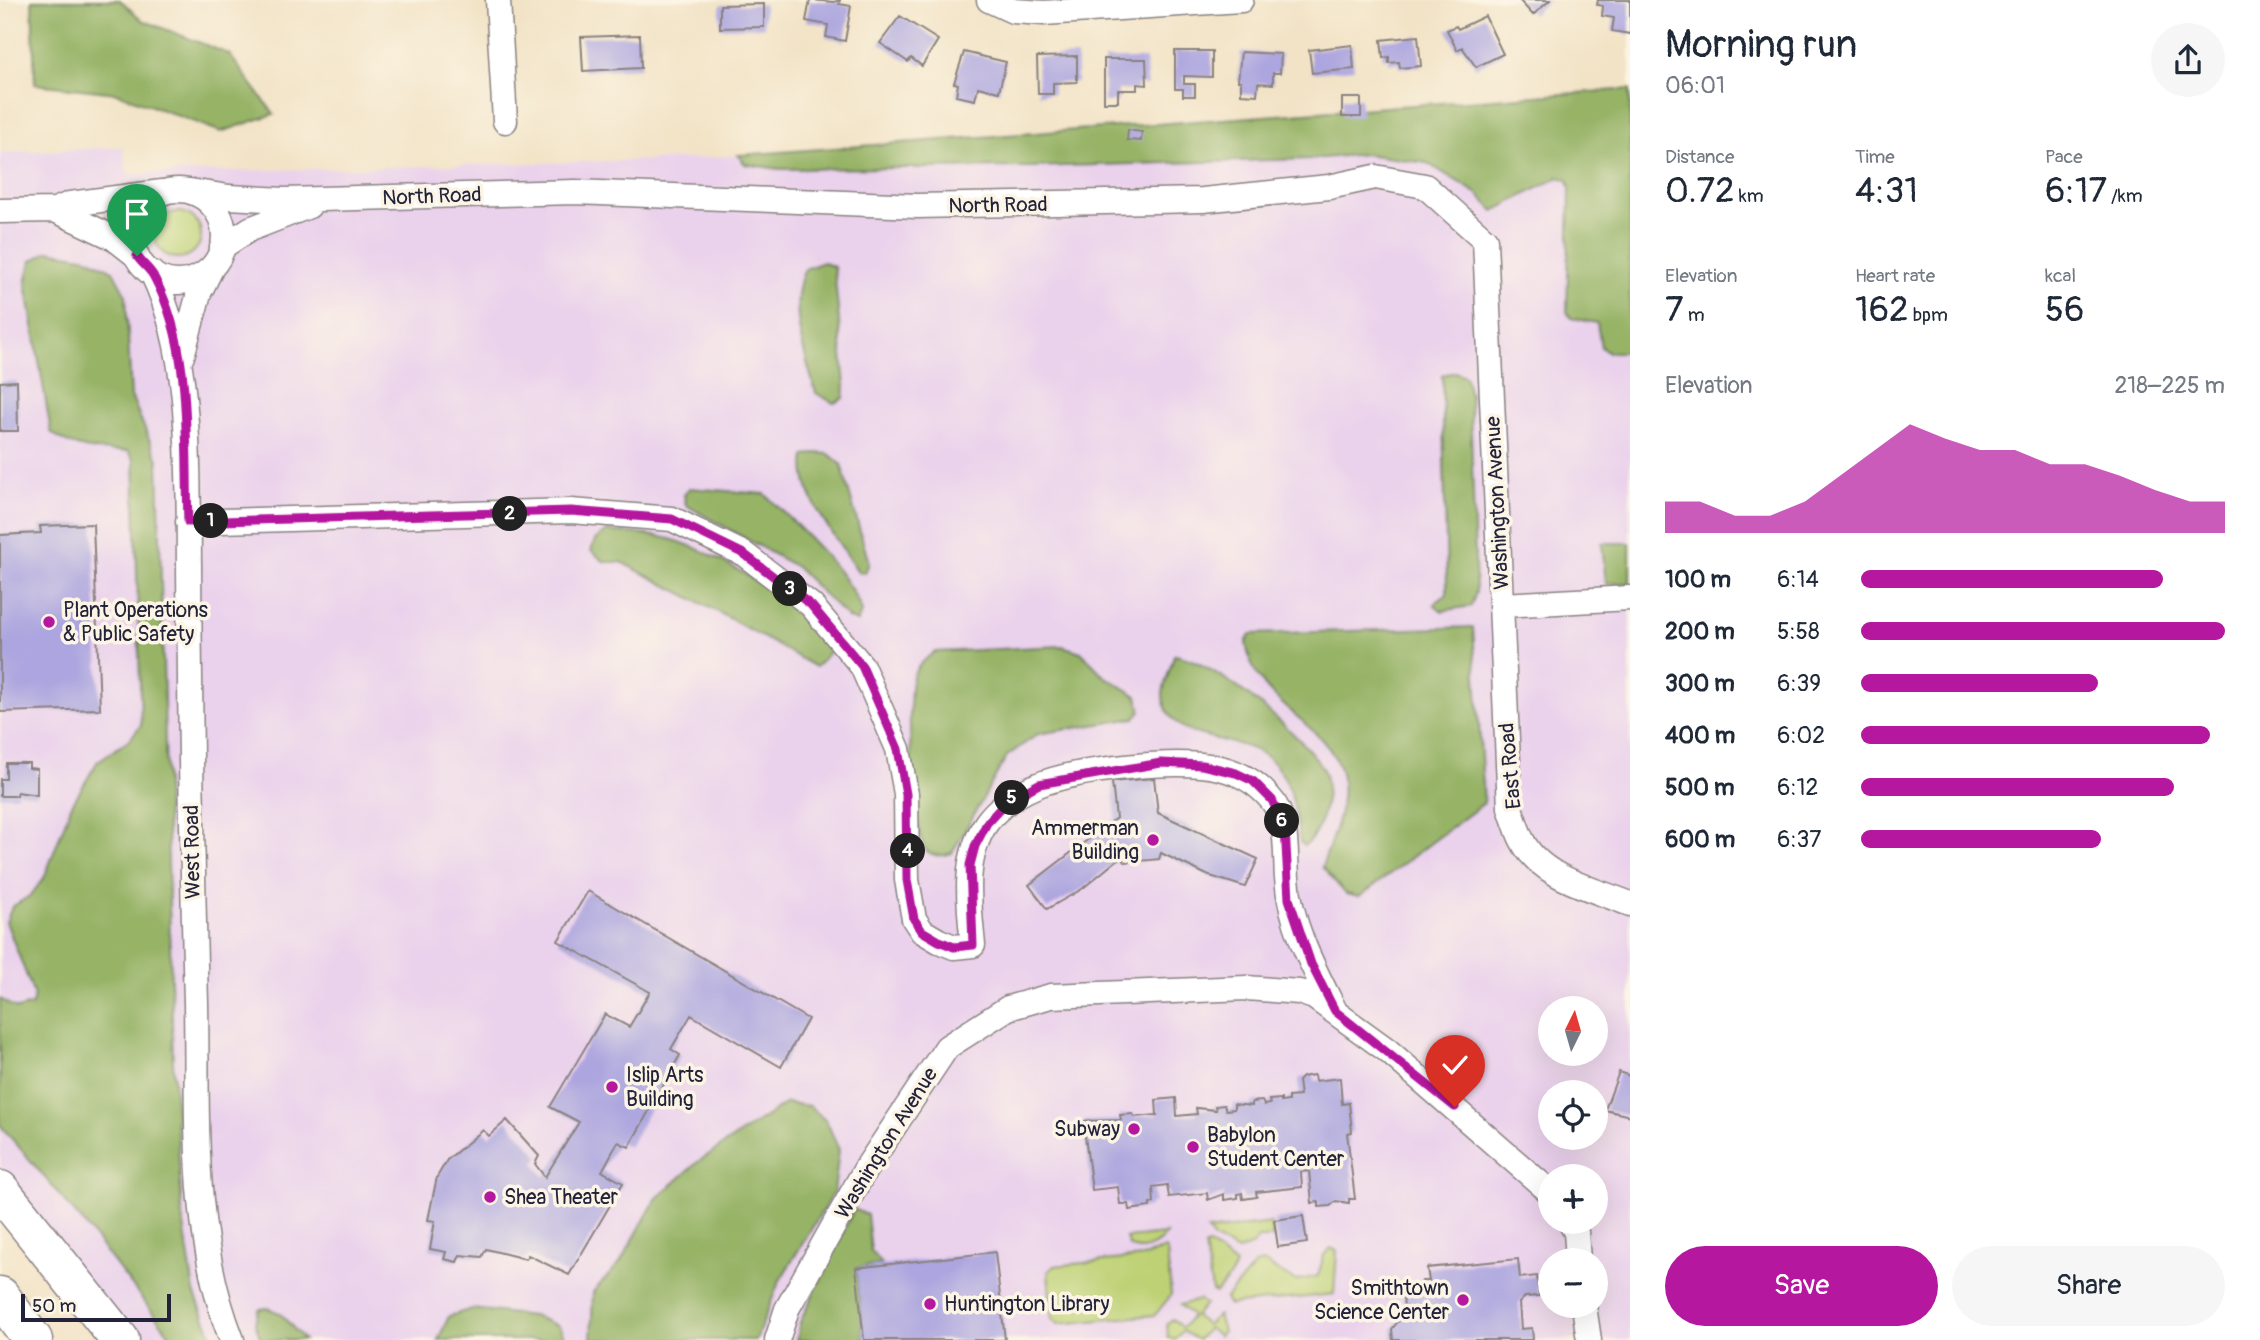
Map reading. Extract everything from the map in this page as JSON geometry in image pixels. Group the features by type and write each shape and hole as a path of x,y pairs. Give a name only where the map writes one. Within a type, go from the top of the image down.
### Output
{"highway":[{"path":"0,1190 120,1340"},
{"path":"0,1296 33,1340"}],"street":[{"path":"498,0 505,121"},
{"path":"989,0 1013,12 1044,13 1241,0"},
{"name":"North Road","path":"190,191 253,199 575,192 917,206 1140,204 1329,187 1375,177 1425,186 1485,240 1493,399"},
{"path":"0,211 55,210 71,204 190,191 205,198 216,209 222,223 217,257 200,276 185,281 170,281 144,265 114,238 55,210"},
{"path":"144,265 132,233 134,220 150,199 164,192"},
{"name":"North Road","path":"217,257 268,220 330,199"},
{"name":"West Road","path":"181,360 199,293 217,257"},
{"name":"West Road","path":"144,265 167,308 181,360 188,522 190,805 204,1239 232,1340"},
{"name":"Washington Avenue","path":"1493,399 1502,605 1630,598"},
{"name":"Washington Avenue","path":"188,522 571,511 672,519 744,554 811,605 862,666 898,749 906,794 907,880 914,919 922,931 954,947 973,945 970,865 975,846 987,823 1006,802 1039,784 1125,768 1161,763 1220,768 1253,781 1272,800 1285,828 1289,899 1311,964 1335,1011"},
{"name":"East Road","path":"1502,605 1510,808 1523,842 1542,864 1565,878 1630,904"},
{"name":"Washington Avenue","path":"777,1340 787,1308 907,1104 947,1047 1008,1008 1051,996 1246,988 1299,992 1335,1011 1458,1110 1538,1181"},
{"path":"1586,1318 1589,1340"}],"shaded area":[{"path":"1630,89 1630,1340 120,1340 0,1190 0,153 123,147 127,174 686,159"}],"green space":[{"path":"32,0 120,0 142,20 229,54 274,114 221,132 117,93 35,84"},
{"path":"1630,89 1630,352 1607,352 1601,347 1597,323 1571,318 1567,312 1570,189 1568,180 1559,177 1494,211 1478,194 1427,163 1365,154 1313,159 1029,167 779,169 745,164 738,155"},
{"path":"178,212 194,219 201,235 194,251 178,258 162,251 155,235 162,219"},
{"path":"49,251 88,258 113,271 126,295 131,396 158,460 173,1061 182,1211 194,1292 214,1340 174,1340 81,1220 0,1125 0,999 17,1009 32,1005 34,995 6,922 12,907 31,895 45,876 71,806 98,761 129,740 141,725 134,460 128,451 78,446 51,432 26,284 31,261"},
{"path":"823,262 834,267 845,386 844,398 834,403 816,393 803,347 798,315 800,284 805,269"},
{"path":"1455,372 1465,376 1470,395 1476,592 1471,606 1442,611 1434,604 1447,594 1442,375"},
{"path":"829,454 841,464 869,563 865,573 858,572 813,502 804,471 805,456"},
{"path":"689,488 765,494 833,564 845,580 862,611 857,622 849,619 796,567 686,505 684,495"},
{"path":"607,531 666,538 709,554 780,598 818,633 831,650 816,667 621,562 605,562 591,551 595,540"},
{"path":"1602,543 1630,543 1630,583 1606,584"},
{"path":"1473,627 1484,803 1359,897 1346,894 1322,867 1340,808 1343,784 1341,773 1333,755 1321,739 1262,682 1252,664 1246,642 1251,634"},
{"path":"1062,646 1081,652 1104,676 1137,696 1141,711 1135,718 1038,734 1007,756 952,853 933,855 927,851 917,820 911,767 911,690 917,669 934,652"},
{"path":"1174,655 1211,670 1234,685 1280,721 1315,758 1324,772 1326,801 1320,823 1304,846 1300,842 1288,786 1268,758 1255,750 1190,731 1177,724 1168,712 1163,692"},
{"path":"786,1103 810,1106 827,1122 839,1150 834,1192 779,1282 756,1340 591,1340 593,1292 620,1263 656,1199 699,1161"},
{"path":"854,1209 867,1215 871,1251 882,1264 856,1268 864,1340 797,1340 800,1322"},
{"path":"1271,1223 1273,1238 1258,1238 1253,1245 1238,1251 1214,1239 1207,1231"},
{"path":"1166,1234 1155,1245 1145,1249 1129,1246 1126,1238"},
{"path":"1209,1245 1235,1264 1232,1274 1216,1293 1212,1291 1205,1246"},
{"path":"1331,1248 1337,1251 1334,1294 1229,1305 1225,1299 1256,1264 1263,1262 1296,1281 1318,1276 1324,1255"},
{"path":"1164,1249 1167,1251 1171,1295 1155,1315 1058,1324 1052,1319 1048,1272 1054,1266 1143,1257"},
{"path":"1199,1300 1205,1304 1195,1316 1207,1325 1218,1315 1223,1331 1219,1336 1208,1328 1198,1340 1182,1331 1175,1340 1168,1338 1167,1324 1173,1319 1182,1328 1192,1316 1180,1305"},
{"path":"267,1308 280,1313 304,1340 261,1340 255,1323 259,1309"},
{"path":"472,1309 533,1316 559,1326 566,1340 438,1340 449,1316"}],"building":[{"path":"810,0 840,0 839,4 851,6 845,41 826,37 828,25 806,21"},
{"path":"1519,0 1550,0 1533,15"},
{"path":"1598,0 1630,0 1630,34 1612,31 1614,18 1602,16 1603,6 1597,5"},
{"path":"764,4 764,27 720,28 720,5"},
{"path":"900,16 938,40 922,66 911,58 908,62 880,43"},
{"path":"1485,16 1503,54 1476,67 1462,47 1457,50 1447,30 1456,26 1458,29"},
{"path":"640,35 641,68 583,71 581,37"},
{"path":"1418,36 1421,66 1400,68 1399,62 1389,63 1389,57 1383,58 1381,40"},
{"path":"1352,45 1354,69 1312,73 1309,50"},
{"path":"1175,51 1212,51 1212,77 1184,76 1184,84 1195,84 1195,96 1183,96 1183,89 1175,89"},
{"path":"964,52 1006,62 999,92 978,87 975,100 956,96 958,84 954,83"},
{"path":"1241,52 1281,54 1280,73 1273,73 1273,84 1258,83 1257,95 1241,94 1241,81 1238,81"},
{"path":"1077,56 1077,82 1053,83 1053,94 1038,94 1037,57"},
{"path":"1104,59 1146,59 1147,85 1137,84 1137,90 1118,90 1118,102 1104,102"},
{"path":"1342,98 1361,98 1361,117 1342,117"},
{"path":"1128,130 1142,132 1141,141 1127,140"},
{"path":"17,381 18,431 0,431 0,382"},
{"name":"Plant Operations & Public Safety","path":"93,524 100,709 0,712 0,535 41,533 40,526"},
{"path":"6,763 29,763 29,768 37,769 37,795 17,792 17,796 0,796 0,779 6,779"},
{"name":"Ammerman Building","path":"1154,778 1158,813 1258,859 1245,887 1207,875 1161,853 1159,859 1150,860 1125,862 1121,857 1082,889 1047,909 1029,885 1116,818 1112,782"},
{"name":"Islip Arts Building","path":"588,891 808,1019 781,1067 691,1015 671,1049 680,1055 629,1147 618,1142 602,1171 623,1183 569,1275 528,1255 526,1259 486,1249 482,1257 460,1255 457,1262 444,1259 446,1252 430,1249 435,1221 428,1220 437,1177 447,1160 483,1130 489,1136 507,1120 539,1156 535,1164 545,1177 579,1122 550,1107 605,1014 629,1027 650,992 558,941"},
{"path":"1619,1072 1630,1076 1630,1116 1608,1111 1608,1102"},
{"name":"Babylon Student Center","path":"1314,1075 1315,1081 1340,1078 1342,1104 1349,1103 1352,1132 1347,1133 1355,1199 1349,1199 1349,1203 1336,1201 1330,1206 1319,1207 1319,1202 1312,1203 1309,1171 1301,1172 1302,1187 1256,1192 1257,1197 1243,1199 1242,1193 1238,1194 1238,1198 1224,1200 1224,1194 1208,1200 1207,1193 1169,1197 1167,1185 1153,1187 1154,1203 1150,1204 1150,1207 1129,1210 1128,1204 1120,1204 1118,1187 1092,1190 1083,1121 1121,1120 1120,1115 1157,1115 1156,1100 1176,1098 1177,1116 1197,1114 1196,1108 1216,1110 1215,1106 1224,1105 1226,1110 1234,1109 1234,1104 1252,1106 1252,1102 1262,1101 1264,1105 1270,1104 1269,1100 1288,1101 1288,1097 1300,1096 1298,1081 1302,1077"},
{"path":"1303,1216 1307,1243 1278,1247 1274,1220"},
{"name":"Huntington Library","path":"995,1252 1005,1340 864,1340 856,1268"},
{"name":"Smithtown Science Center","path":"1518,1259 1520,1278 1537,1276 1538,1296 1525,1297 1519,1303 1521,1329 1532,1328 1533,1340 1393,1340 1392,1329 1404,1314 1403,1289 1419,1288 1422,1281 1429,1281 1427,1268"}],"place":[{"name":"Plant Operations & Public Safety","path":"49,622"},
{"name":"Ammerman Building","path":"1153,840"},
{"name":"Islip Arts Building","path":"612,1087"},
{"name":"Subway","path":"1134,1129"},
{"name":"Babylon Student Center","path":"1193,1147"},
{"name":"Shea Theater","path":"490,1197"},
{"name":"Smithtown Science Center","path":"1463,1300"},
{"name":"Huntington Library","path":"930,1304"}],"route":[{"path":"137,256 152,273 160,290 181,360 188,522 571,511 672,519 744,554 811,605 862,666 898,749 906,794 907,880 914,919 922,931 954,947 973,945 969,906 970,865 975,846 987,823 1006,802 1039,784 1161,763 1202,765 1236,773 1253,781 1272,800 1285,828 1289,899 1311,964 1335,1011 1455,1107"}]}
